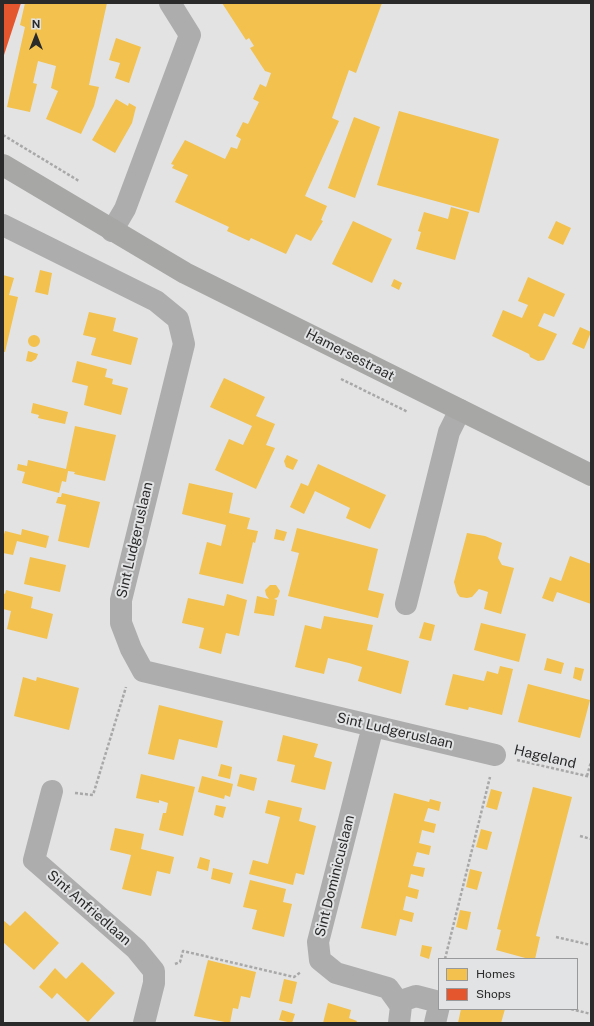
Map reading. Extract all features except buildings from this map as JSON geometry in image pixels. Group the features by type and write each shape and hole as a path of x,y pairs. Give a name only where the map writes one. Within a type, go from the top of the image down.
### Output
{"main road":[{"name":"Hamersestraat","path":"3,165 185,273 591,475"}],"street":[{"path":"112,231 125,208 190,35 170,3"},
{"name":"Sint Ludgeruslaan","path":"3,225 144,294 156,301 178,319 184,344 121,600 121,623 130,649 144,671 495,755"},
{"path":"406,604 449,432 460,410"},
{"name":"Sint Dominicuslaan","path":"320,960 318,942 373,726"},
{"name":"Sint Anfriedlaan","path":"52,791 34,860 136,950 154,971"},
{"path":"320,960 336,973 388,988 398,1012 416,996 438,1002"},
{"path":"144,1023 154,983 154,971"},
{"path":"435,1023 438,1010"}],"path":[{"path":"52,791 93,795 126,686 144,671"},
{"path":"445,958 495,755"},
{"name":"Hageland","path":"495,755 591,777"},
{"path":"587,776 591,762"},
{"path":"580,836 591,839"},
{"path":"556,937 591,945"},
{"path":"154,971 180,962 183,951 294,976 320,960"},
{"path":"575,1010 591,1014"}]}
